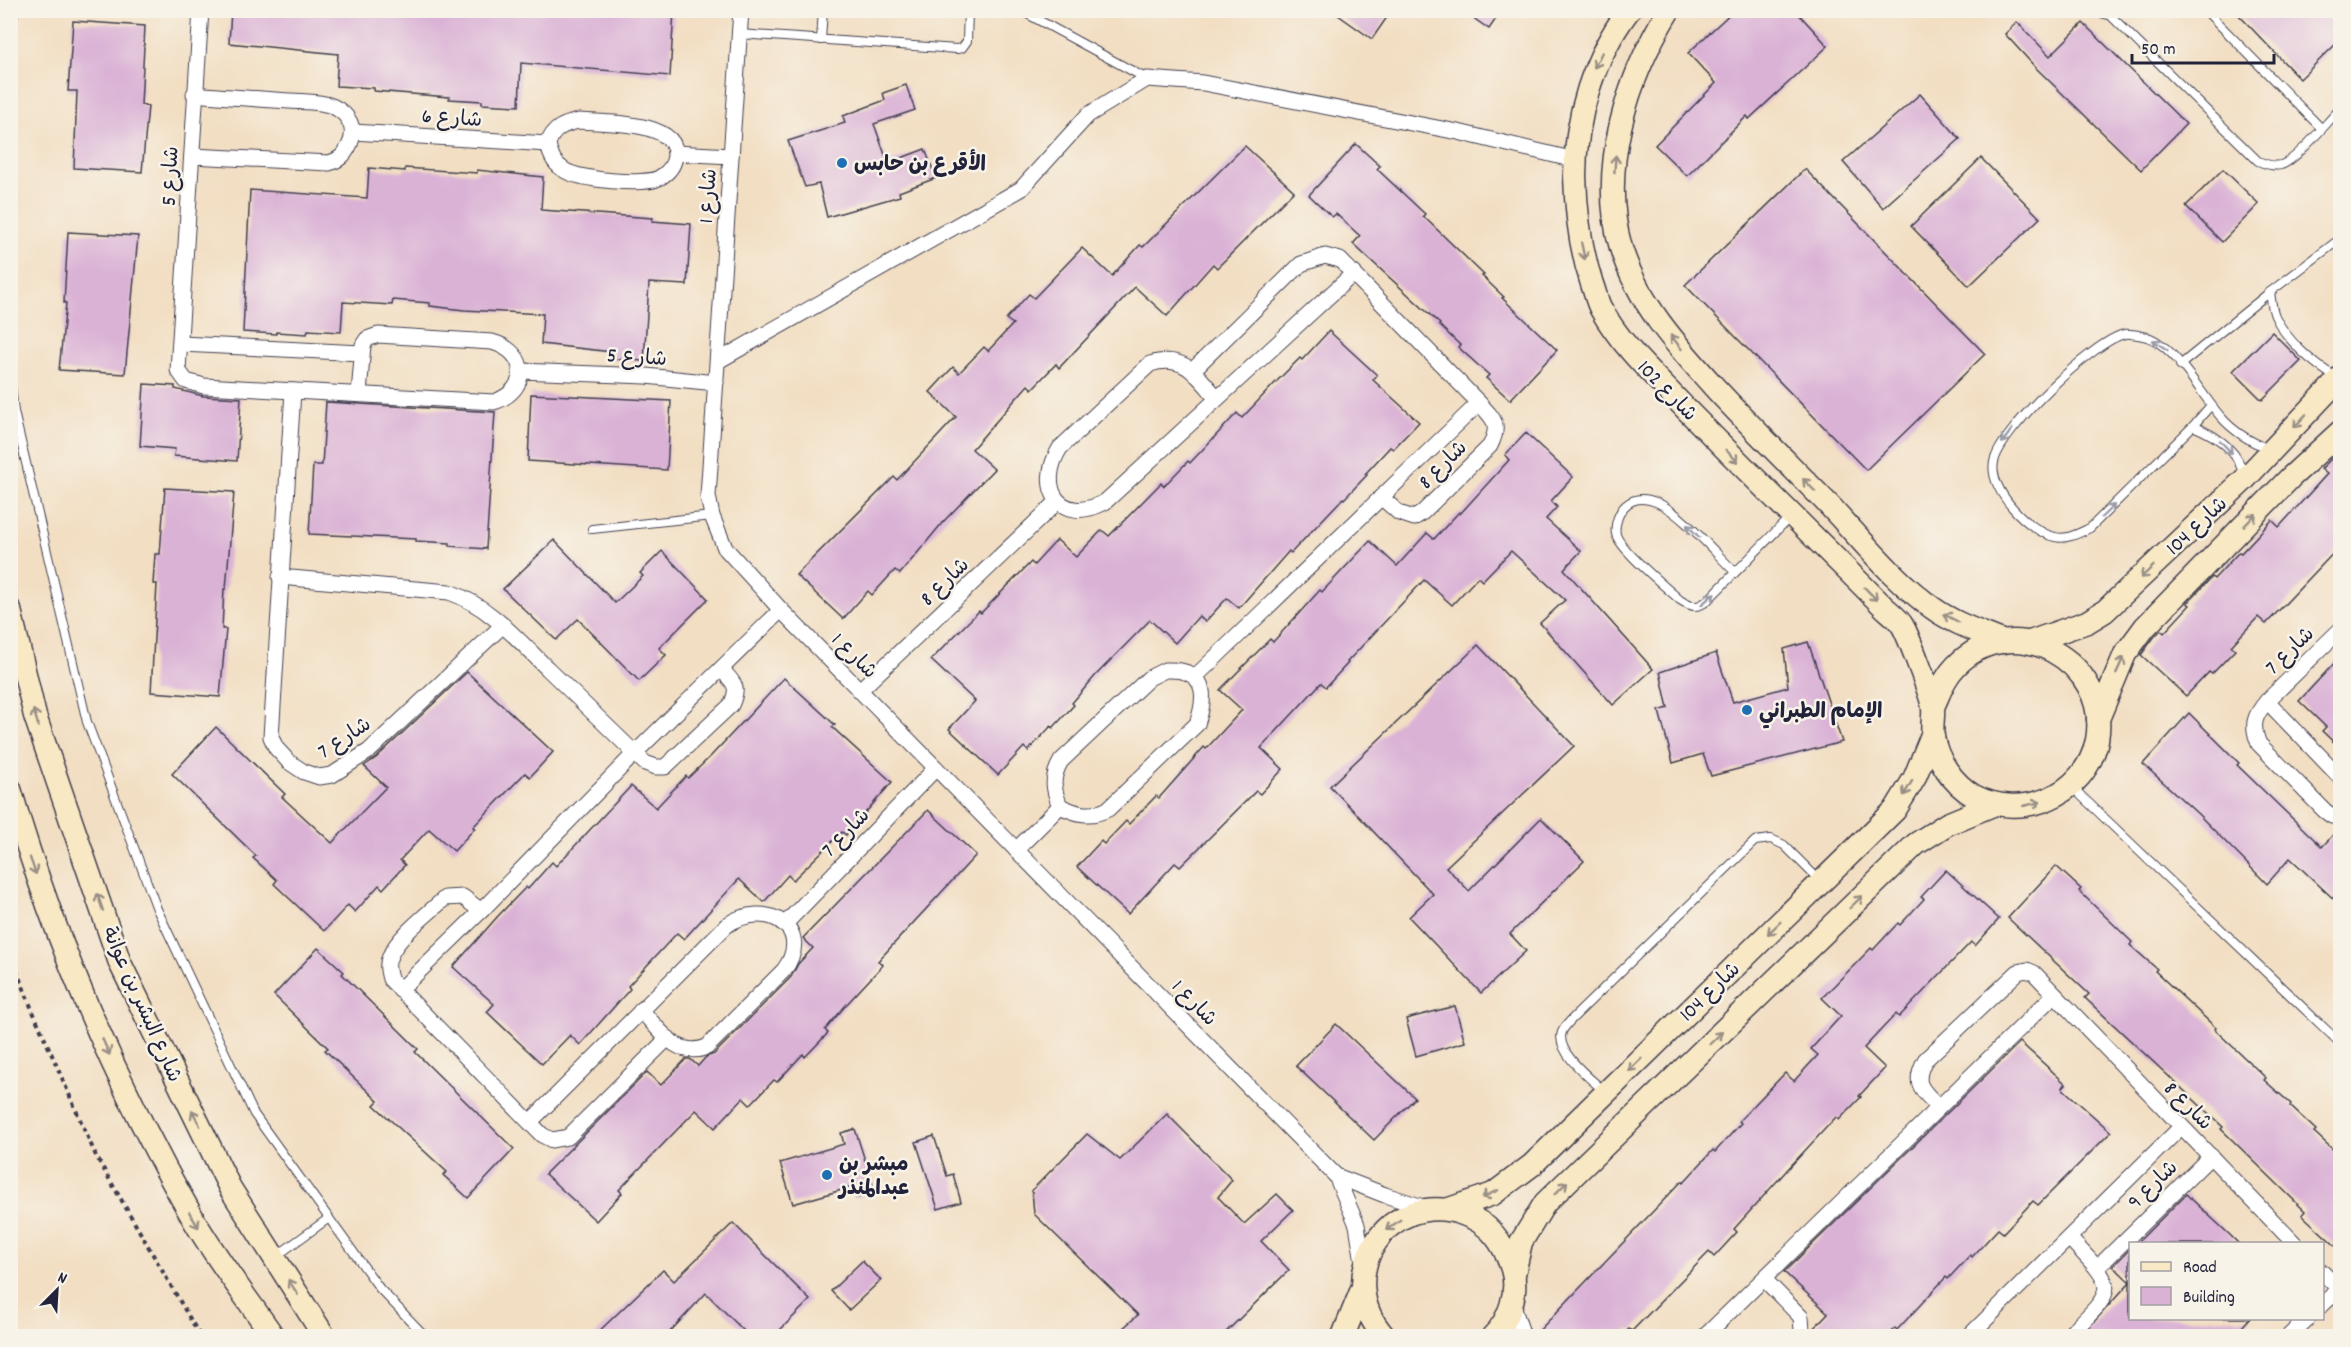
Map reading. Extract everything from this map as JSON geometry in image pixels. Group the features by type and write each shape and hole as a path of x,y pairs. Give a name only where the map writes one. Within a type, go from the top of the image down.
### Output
{"street":[{"name":"شارع 5","path":"201,10 178,370 186,381 204,386 494,402 514,392 519,383 520,371 646,376 716,383"},
{"name":"شارع 1","path":"741,10 708,496 712,516 725,548 781,610 1336,1176 1357,1225 1363,1277"},
{"name":"شارع 102","path":"1629,10 1595,66 1584,104 1575,160 1576,211 1583,256 1600,308 1636,357 1903,626 1934,707"},
{"name":"شارع 102","path":"1669,10 1650,42 1622,115 1615,165 1615,212 1622,248 1642,298 1688,357 1733,407 1900,580 1935,610 2004,642"},
{"path":"718,361 1021,189 1088,115 1147,79 1203,83 1458,132 1575,160"},
{"path":"192,156 329,163 344,155 352,140 353,132 351,122 345,115 324,104 194,94"},
{"path":"590,122 653,128 671,142 675,153 673,163 667,173 645,182 577,177 556,164 548,144 556,129 566,123 590,122"},
{"name":"شارع 6","path":"353,132 548,144"},
{"path":"675,153 731,156"},
{"name":"شارع 8","path":"1193,370 1301,264 1325,256 1340,260 1479,403 1493,418 1496,426 1490,446 1422,513 1414,518 1404,517 1382,498"},
{"path":"1217,398 1193,370 1176,361 1162,360 1150,364 1060,448 1052,461 1049,477 1051,491 1057,502 1080,510 1093,508 1105,502 1354,273"},
{"path":"359,394 361,353 367,339 378,335 492,342 504,345 513,352 518,360 520,371"},
{"path":"181,344 361,353"},
{"name":"شارع 104","path":"2030,642 2087,622 2105,610 2244,480 2340,379"},
{"name":"شارع 7","path":"293,391 271,737 276,748 289,762 304,772 319,777 332,775 369,751 503,625"},
{"name":"شارع 8","path":"1195,677 1479,403"},
{"path":"1708,432 1710,420 1715,413 1721,409 1733,407"},
{"name":"شارع 104","path":"2098,719 2125,654 2145,627 2291,477 2340,432"},
{"name":"شارع 8","path":"860,690 1057,502"},
{"path":"280,577 449,592 472,602 503,625 645,763 656,767 665,766 731,705 736,695 735,684 721,669"},
{"name":"شارع البشر بن عوانة","path":"10,610 35,716 120,963 230,1188 324,1336"},
{"path":"400,990 481,911 635,753 781,610"},
{"name":"شارع 7","path":"2340,630 2267,701 2257,712 2253,722 2254,733 2259,744 2325,811 2332,816 2340,817"},
{"path":"2004,642 2030,642 2055,651 2082,674 2092,693 2098,719 2096,742 2087,767 2071,786 2050,799 2024,807 1995,804 1972,795 1955,781 1940,760 1932,735 1934,707 1944,681 1958,663 1979,649 2004,642"},
{"path":"1165,670 1179,670 1195,677 1204,692 1203,706 1197,724 1108,810 1096,815 1084,815 1060,806 1054,792 1053,780 1061,761 1149,678 1165,670"},
{"name":"شارع 7","path":"2267,701 2340,777"},
{"name":"شارع 104","path":"1363,1277 1372,1247 1386,1229 1407,1215 1493,1194 1532,1165 1895,810 1914,778 1932,735"},
{"name":"شارع 7","path":"784,925 936,768"},
{"path":"10,789 30,855 78,986 138,1117 195,1222 273,1336"},
{"name":"شارع 104","path":"1512,1303 1514,1274 1521,1242 1545,1203 1916,843 1947,824 1995,804"},
{"path":"1016,850 1060,806"},
{"path":"481,911 463,897 446,898 395,945 387,967 390,979 542,1135 552,1140 568,1137 668,1038"},
{"path":"530,1122 641,1010 727,925 737,918 751,914 764,914 773,916 793,936 795,948 790,961 707,1047 696,1052 686,1051 668,1038 641,1010"},
{"name":"شارع 8","path":"1939,1107 1920,1088 1919,1071 1925,1060 2018,972 2027,970 2034,973 2293,1242"},
{"path":"1705,1336 2054,995"},
{"name":"شارع 9","path":"1969,1336 2070,1239 2181,1127"},
{"name":"شارع 9","path":"2097,1268 2211,1156"},
{"name":"شارع 1","path":"1336,1176 1385,1195 1439,1209"},
{"path":"1439,1209 1475,1218 1492,1231 1506,1250 1514,1274"},
{"path":"2068,1336 2105,1296 2106,1282 2097,1268 2070,1239"},
{"path":"2324,1274 2340,1290 2324,1303"},
{"path":"1343,1336 1363,1277"},
{"path":"1363,1277 1365,1307 1374,1325 1384,1336"},
{"path":"1764,1279 1801,1317 1802,1331 1799,1336"},
{"path":"1492,1336 1500,1329 1512,1303"},
{"path":"1512,1303 1523,1336"},
{"path":"2289,1336 2306,1320"}],"lane":[{"path":"10,53 14,10"},
{"path":"821,40 823,10"},
{"path":"739,34 957,49 962,48 967,41 968,10"},
{"path":"1020,10 1147,79"},
{"path":"2087,10 2110,13 2258,161 2269,165 2282,165 2295,156 2340,109"},
{"path":"2205,10 2321,128"},
{"path":"2180,364 2340,239"},
{"path":"2270,292 2274,315 2286,332 2304,354 2340,379"},
{"path":"2211,405 2193,426 2090,528 2076,535 2058,538 2043,534 2004,498 1994,476 1993,463 1999,447 2012,429 2077,364 2102,344 2126,334 2146,336 2167,349 2232,428 2259,445 2272,450"},
{"path":"10,377 14,412 87,722 157,909 254,1113 380,1288 425,1336"},
{"path":"2193,426 2218,438 2228,447 2242,470 2244,480"},
{"path":"1736,572 1671,510 1642,498 1624,506 1616,525 1616,536 1623,547 1690,607 1701,606 1736,572 1792,515"},
{"path":"592,529 712,516"},
{"path":"2071,786 2340,1043"},
{"path":"1606,1093 1570,1060 1562,1043 1562,1032 1574,1017 1755,842 1771,839 1784,845 1821,882"},
{"path":"274,1258 329,1218"}],"path":[{"path":"10,952 31,1007 96,1156 200,1336"}],"building":[{"path":"231,10 674,10 670,76 521,63 519,106 482,104 482,101 449,99 449,97 374,91 374,88 336,86 338,54 229,43"},
{"path":"1331,10 1392,10 1372,39"},
{"path":"1462,10 1502,10 1489,29"},
{"path":"1734,10 1795,10 1828,46 1749,119 1747,116 1687,176 1655,145 1716,83 1688,53"},
{"path":"2234,10 2340,10 2340,40 2300,79"},
{"path":"73,21 145,26 141,105 148,106 142,172 74,168 77,91 68,91"},
{"path":"2017,22 2050,56 2083,23 2186,124 2141,170 2037,69 2005,34"},
{"name":"الأقرع بن حابس","path":"906,85 915,110 874,124 888,163 925,149 936,178 899,192 900,196 827,217 819,184 805,187 788,141 845,123 843,116 885,100 883,93"},
{"path":"1920,94 1960,139 1883,208 1843,162"},
{"path":"1356,144 1380,166 1377,169 1425,214 1423,216 1484,275 1482,276 1504,297 1502,298 1557,350 1510,400 1486,378 1489,375 1458,347 1460,345 1440,324 1353,244 1360,236 1336,214 1332,217 1309,195"},
{"path":"1245,146 1294,191 1217,268 1213,264 1167,316 1135,287 1059,368 1056,364 1032,389 1028,385 972,449 994,469 943,522 900,574 895,570 872,595 868,591 843,619 796,575 894,477 897,480 956,417 930,392 953,367 959,373 984,347 988,351 1013,324 1006,319 1029,294 1034,298 1082,248 1112,276 1140,245 1143,247"},
{"path":"1981,158 2040,218 1969,286 1911,226"},
{"path":"369,168 477,173 477,170 543,177 541,210 653,218 652,221 691,224 687,285 649,283 644,361 611,359 612,352 541,344 543,314 464,310 430,306 430,303 393,300 392,305 343,302 341,332 308,330 307,334 276,332 276,334 243,332 250,190 367,198"},
{"path":"1805,169 1985,354 1866,470 1685,285"},
{"path":"2223,169 2259,204 2222,242 2186,206"},
{"path":"68,232 138,236 125,374 59,370 66,303 64,303"},
{"path":"1329,331 1377,375 1373,380 1419,422 1393,449 1390,447 1365,474 1367,475 1291,553 1289,551 1239,608 1227,598 1205,622 1199,616 1175,643 1150,620 1096,675 1072,703 1074,705 1053,728 1051,726 1028,751 1024,747 998,775 949,729 975,701 931,660 979,611 981,613 1031,562 1034,565 1057,540 1076,557 1102,530 1109,536 1161,483 1164,486 1188,461 1190,463 1237,413 1242,418"},
{"path":"2272,332 2301,361 2262,400 2233,371"},
{"path":"144,384 175,386 175,389 203,396 241,398 237,461 174,456 175,449 140,446"},
{"path":"531,394 671,401 667,470 528,461"},
{"path":"326,402 495,412 486,549 450,546 450,543 416,541 416,539 309,534 313,465 322,465"},
{"path":"1526,433 1573,477 1551,501 1557,507 1546,519 1581,551 1564,569 1653,669 1613,705 1540,623 1565,600 1511,551 1482,581 1478,577 1452,605 1424,580 1326,687 1321,683 1261,748 1283,769 1260,794 1256,791 1180,867 1175,863 1128,914 1077,867 1101,841 1104,844 1126,821 1129,824 1156,796 1159,798 1204,747 1206,749 1242,710 1220,690 1270,639 1273,642 1320,590 1322,592 1370,541 1397,566 1427,533 1434,539 1459,512 1460,514 1509,460 1505,455"},
{"path":"2340,450 2340,546 2266,624 2258,617 2231,646 2235,650 2186,696 2141,655 2155,636 2161,630 2164,633 2190,605 2187,603 2212,577 2214,579 2272,520 2279,527 2327,474 2321,469"},
{"path":"165,488 234,492 226,589 224,589 222,629 226,629 220,697 151,692 157,584 153,584 155,554 160,554"},
{"path":"554,540 615,603 643,576 640,573 662,551 708,599 659,648 666,655 639,681 578,619 556,640 503,589"},
{"name":"الإمام الطبراني","path":"1808,642 1842,742 1711,776 1703,754 1673,763 1659,711 1668,708 1660,672 1716,653 1733,702 1788,687 1784,649"},
{"path":"1478,645 1574,746 1446,867 1469,891 1541,818 1584,861 1510,934 1526,951 1481,993 1409,917 1433,894 1330,786"},
{"path":"2340,657 2340,748 2322,731 2326,727 2299,701"},
{"path":"467,672 553,752 530,777 525,773 473,827 475,828 454,851 429,829 400,860 405,865 383,889 379,885 355,912 348,905 324,931 274,884 277,880 253,858 256,856 172,774 216,727 285,794 282,797 332,843 386,787 364,766 376,758"},
{"path":"784,678 835,725 832,727 892,782 846,835 842,832 793,880 788,875 764,902 739,879 684,939 677,933 628,986 630,989 580,1045 570,1035 542,1064 487,1012 494,1004 453,967 526,887 528,889 552,862 556,866 631,786 656,808 686,776 688,778 711,756"},
{"path":"2189,713 2239,763 2237,765 2322,847 2340,827 2340,905 2290,858 2267,884 2198,814 2143,764"},
{"path":"928,810 976,855 878,961 883,965 846,1005 825,1030 828,1033 805,1057 803,1054 777,1082 774,1080 750,1105 743,1098 715,1128 696,1110 619,1190 622,1193 596,1221 545,1174 647,1072 661,1085 686,1059 690,1059 698,1066 706,1057 714,1054 791,977 798,964 813,948 803,938"},
{"path":"2056,866 2132,942 2130,945 2157,969 2155,971 2266,1078 2264,1080 2291,1104 2290,1106 2316,1130 2314,1132 2340,1156 2340,1250 2302,1215 2305,1211 2221,1129 2223,1127 2085,998 2089,994 2008,918"},
{"path":"1946,870 1999,919 1975,946 1971,942 1899,1017 1896,1014 1864,1048 1885,1068 1859,1096 1861,1097 1839,1120 1836,1117 1787,1170 1734,1229 1737,1232 1714,1257 1709,1252 1632,1331 1629,1329 1622,1336 1534,1336 1682,1181 1683,1183 1713,1150 1715,1152 1741,1123 1739,1121 1785,1073 1794,1081 1818,1055 1811,1049 1841,1016 1822,998 1871,948 1873,950 1898,923 1900,925 1924,899 1921,897"},
{"path":"318,948 418,1049 415,1052 514,1149 468,1198 443,1175 447,1172 374,1105 378,1101 325,1050 328,1048 274,995"},
{"path":"1455,1006 1465,1042 1416,1056 1406,1019"},
{"path":"1336,1024 1415,1098 1374,1140 1296,1066"},
{"path":"2020,1042 2066,1084 2062,1088 2111,1132 2038,1205 2033,1201 2003,1233 1998,1229 1972,1257 1970,1255 1948,1279 1946,1277 1897,1330 1895,1328 1887,1336 1810,1336 1812,1330 1828,1313 1784,1272"},
{"path":"1167,1114 1232,1180 1218,1197 1244,1224 1277,1194 1293,1210 1261,1241 1289,1270 1222,1336 1114,1336 1138,1315 1034,1214 1032,1190 1087,1134 1120,1160"},
{"name":"مبشر بن عبدالمنذر","path":"855,1129 875,1192 856,1198 852,1187 793,1204 780,1163 844,1144 841,1133"},
{"path":"934,1136 947,1176 953,1174 961,1202 938,1209 916,1142"},
{"path":"2186,1194 2237,1242 2138,1242"},
{"path":"733,1223 810,1300 774,1336 749,1336 706,1293 666,1336 594,1336 663,1270 674,1281"},
{"path":"2129,1250 2129,1281 2113,1266"},
{"path":"862,1261 881,1280 849,1310 831,1291"},
{"path":"2129,1283 2129,1320 2248,1320 2234,1336 2081,1336"}],"place":[{"name":"الأقرع بن حابس","path":"842,163"},
{"name":"الإمام الطبراني","path":"1747,710"},
{"name":"مبشر بن عبدالمنذر","path":"827,1175"}]}
